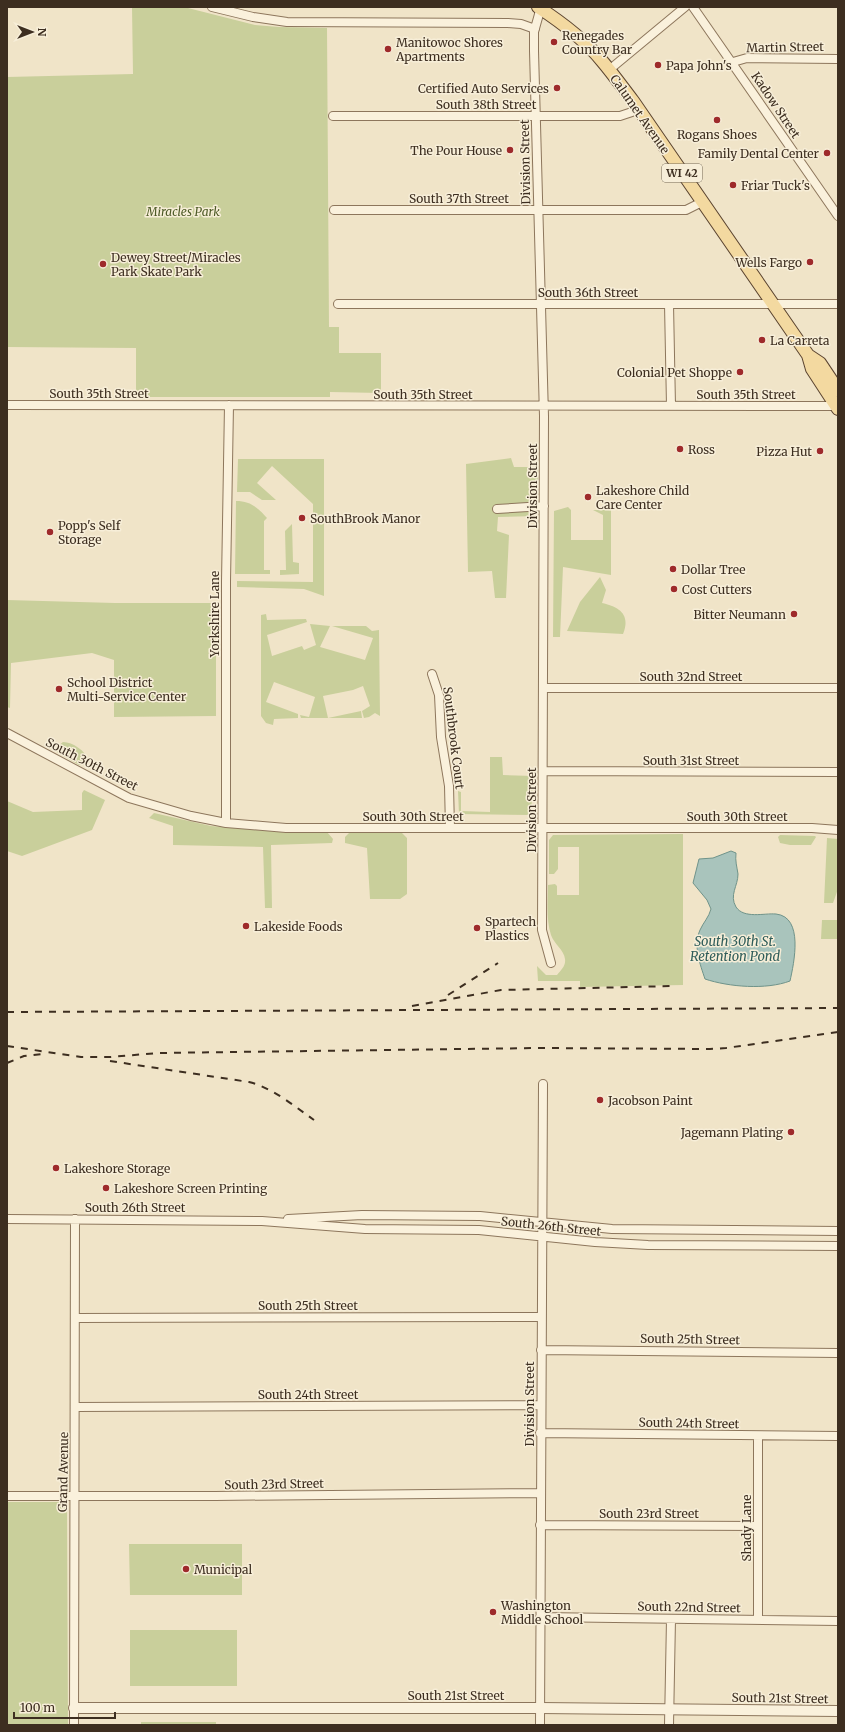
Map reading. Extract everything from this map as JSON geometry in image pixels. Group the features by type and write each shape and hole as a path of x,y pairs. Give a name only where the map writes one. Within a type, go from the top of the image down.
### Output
{"main road":[{"name":"Calumet Avenue","path":"540,8 575,34 602,60 808,355 812,369 837,407"},
{"name":"Calumet Avenue","path":"808,355 818,361 838,390"}],"street":[{"path":"212,7 253,17 287,22 508,23 525,25 534,29"},
{"path":"609,70 685,7"},
{"name":"Kadow Street","path":"693,7 733,62 838,216"},
{"name":"Division Street","path":"540,8 534,29 534,51 544,406 544,771 542,930 551,962"},
{"name":"Martin Street","path":"733,62 747,58 838,59"},
{"name":"South 38th Street","path":"333,116 620,116 638,110"},
{"name":"South 37th Street","path":"334,210 686,210 702,202"},
{"name":"South 36th Street","path":"338,304 838,304"},
{"path":"669,304 671,406"},
{"name":"South 35th Street","path":"7,404 837,407"},
{"name":"Yorkshire Lane","path":"226,823 226,582 229,405"},
{"path":"497,509 544,506"},
{"name":"Southbrook Court","path":"432,674 439,695 441,737 449,786 450,828"},
{"name":"South 32nd Street","path":"543,688 838,688"},
{"name":"South 30th Street","path":"7,733 129,798 191,816 226,823 286,828 543,827 812,828 838,830"},
{"name":"South 31st Street","path":"544,771 838,772"},
{"name":"Division Street","path":"540,1725 540,1433 543,1084"},
{"name":"South 26th Street","path":"262,1221 362,1215 480,1216 542,1223 651,1231 838,1231"},
{"name":"South 26th Street","path":"7,1218 262,1221 365,1229 479,1230 542,1237 648,1245 838,1246"},
{"name":"Grand Avenue","path":"74,1725 76,1219"},
{"name":"South 25th Street","path":"76,1318 541,1317"},
{"name":"South 25th Street","path":"541,1350 838,1353"},
{"name":"South 24th Street","path":"75,1407 541,1405"},
{"name":"South 24th Street","path":"540,1433 838,1436"},
{"name":"Shady Lane","path":"758,1436 758,1620"},
{"name":"South 23rd Street","path":"7,1496 540,1493"},
{"name":"South 23rd Street","path":"540,1524 758,1526"},
{"name":"South 22nd Street","path":"540,1617 838,1621"},
{"path":"669,1725 671,1619"},
{"name":"South 21st Street","path":"74,1708 540,1708 838,1711"}],"green space":[{"name":"Miracles Park","path":"132,7 184,7 255,25 327,28 329,327 339,327 339,353 381,353 381,393 330,392 330,397 136,397 136,348 7,347 7,77 133,74"},
{"path":"511,458 514,467 530,467 538,469 537,516 498,517 497,531 509,535 506,598 495,598 492,571 468,572 466,464"},
{"path":"238,459 324,459 324,596 304,589 237,587 237,581 313,582 313,504 272,466 257,483 276,500 262,500 250,492 237,492"},
{"path":"236,501 246,502 254,506 267,518 264,521 264,570 270,570 270,574 235,574"},
{"path":"568,507 571,510 571,540 603,540 603,515 593,510 611,510 611,575 563,567 560,637 553,637 554,511"},
{"path":"292,524 293,562 299,563 299,574 280,575 280,570 286,570 285,531"},
{"path":"600,577 606,590 602,603 614,607 622,612 625,621 623,634 567,631 580,602"},
{"path":"7,600 115,603 216,603 216,716 114,717 114,660 92,653 11,663 10,708 7,707"},
{"path":"266,614 267,620 306,619 307,622 267,635 272,656 302,646 304,650 316,645 310,624 330,626 320,647 365,660 373,638 332,626 366,626 372,631 379,630 380,716 375,713 364,718 362,711 370,706 363,686 353,690 323,696 328,718 301,718 300,715 309,717 315,697 274,682 266,702 298,714 298,718 274,719 273,725 266,723 261,716 261,615"},
{"path":"361,711 362,718 328,718"},
{"path":"63,742 75,745 82,750 89,760 86,765 79,765 57,752 58,746"},
{"path":"490,757 502,757 503,775 533,776 531,815 459,814 458,791 461,792 461,811 490,812"},
{"path":"84,790 105,800 92,830 22,856 7,851 7,801 33,812 82,810 82,793"},
{"path":"154,813 211,826 292,833 327,832 333,839 332,843 271,845 272,908 265,908 263,847 173,845 173,826 149,818"},
{"path":"401,832 407,838 407,894 400,899 370,899 367,848 345,843 345,837 349,833"},
{"path":"683,834 683,985 580,987 580,981 538,981 537,966 546,975 557,975 565,964 563,953 552,938 549,929 548,885 555,884 557,886 557,895 579,895 579,847 558,847 558,869 554,874 549,874 549,840 553,835"},
{"path":"780,835 816,837 811,845 790,845 780,843 778,837"},
{"path":"827,838 838,839 838,889 833,903 824,903"},
{"path":"822,920 838,920 838,939 821,939"},
{"path":"7,1502 62,1502 67,1506 68,1724 7,1724"},
{"name":"Municipal","path":"129,1544 242,1544 242,1595 130,1595"},
{"path":"130,1630 237,1630 237,1686 130,1686"},
{"path":"141,1722 216,1722 216,1725 141,1725"}],"water":[{"name":"South 30th St. Retention Pond","path":"731,851 736,853 738,874 733,898 736,907 744,913 754,915 776,914 785,917 791,923 794,932 795,953 790,981 770,986 736,986 705,979 698,955 697,942 700,930 711,909 707,900 693,883 699,859 713,858"}],"railway":[{"path":"448,995 498,963"},
{"path":"412,1006 501,990 674,986"},
{"path":"7,1012 838,1008"},
{"path":"7,1046 81,1057 110,1057 158,1053 539,1048 710,1049 838,1032"},
{"path":"7,1063 24,1056 42,1054"},
{"path":"110,1061 249,1082 275,1093 314,1120"}],"place":[{"name":"Renegades Country Bar","path":"554,42"},
{"name":"Manitowoc Shores Apartments","path":"388,49"},
{"name":"Papa John's","path":"658,65"},
{"name":"Certified Auto Services","path":"557,88"},
{"name":"Rogans Shoes","path":"717,120"},
{"name":"The Pour House","path":"510,150"},
{"name":"Family Dental Center","path":"827,153"},
{"name":"Friar Tuck's","path":"733,185"},
{"name":"Wells Fargo","path":"810,262"},
{"name":"Dewey Street/Miracles Park Skate Park","path":"103,264"},
{"name":"La Carreta","path":"762,340"},
{"name":"Colonial Pet Shoppe","path":"740,372"},
{"name":"Ross","path":"680,449"},
{"name":"Pizza Hut","path":"820,451"},
{"name":"Lakeshore Child Care Center","path":"588,497"},
{"name":"SouthBrook Manor","path":"302,518"},
{"name":"Popp's Self Storage","path":"50,532"},
{"name":"Dollar Tree","path":"673,569"},
{"name":"Cost Cutters","path":"674,589"},
{"name":"Bitter Neumann","path":"794,614"},
{"name":"School District Multi-Service Center","path":"59,689"},
{"name":"Lakeside Foods","path":"246,926"},
{"name":"Spartech Plastics","path":"477,928"},
{"name":"Jacobson Paint","path":"600,1100"},
{"name":"Jagemann Plating","path":"791,1132"},
{"name":"Lakeshore Storage","path":"56,1168"},
{"name":"Lakeshore Screen Printing","path":"106,1188"},
{"name":"Municipal","path":"186,1569"},
{"name":"Washington Middle School","path":"493,1612"}]}
